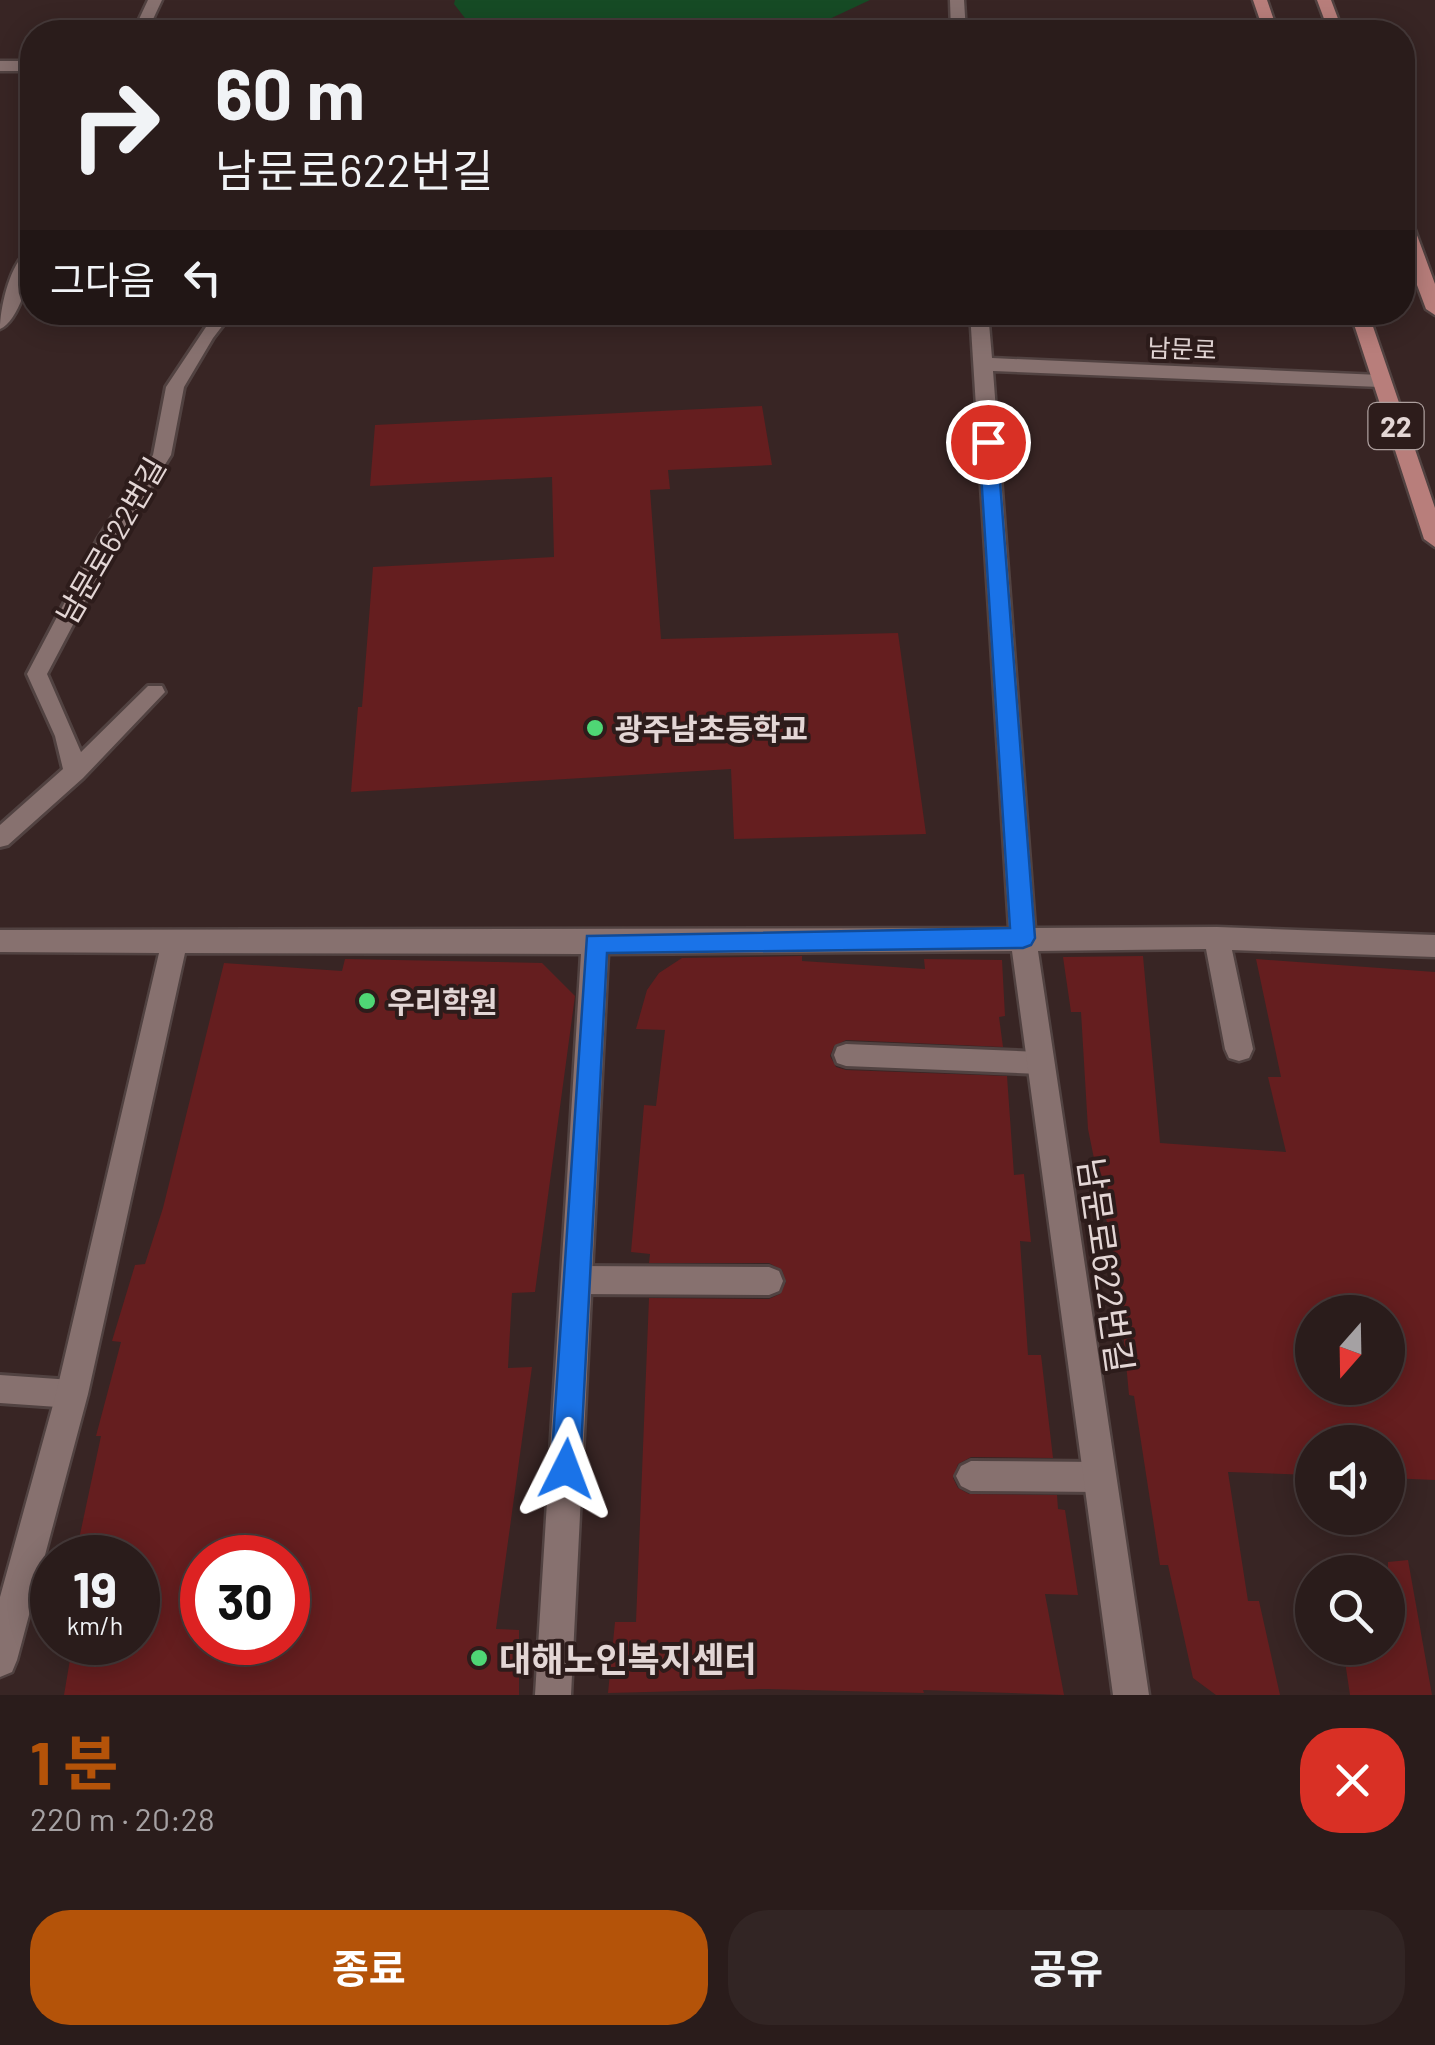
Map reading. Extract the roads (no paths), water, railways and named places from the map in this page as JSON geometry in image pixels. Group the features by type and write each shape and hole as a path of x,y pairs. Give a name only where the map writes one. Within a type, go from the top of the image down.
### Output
{"main road":[{"path":"1415,254 1435,309"},
{"name":"22","path":"1363,325 1435,539"}],"street":[{"path":"0,322 20,280"},
{"name":"남문로622번길","path":"980,325 1023,938 1131,1695"},
{"name":"남문로","path":"982,364 1380,381"},
{"path":"1217,938 1239,1050"},
{"path":"0,941 595,943 1217,938 1435,946"},
{"path":"0,1660 72,1394 174,943"},
{"path":"553,1695 595,943"}],"lane":[{"name":"남문로622번길","path":"75,772 66,736 38,674 108,539 162,455 176,387 215,325"},
{"path":"0,838 75,772 155,692"},
{"path":"846,1056 1040,1063"},
{"path":"576,1280 769,1281"},
{"path":"0,1389 72,1394"},
{"path":"971,1476 1100,1477"}],"place":[{"name":"광주남초등학교","path":"595,728"},
{"name":"우리학원","path":"367,1001"},
{"name":"대해노인복지센터","path":"479,1658"}]}
